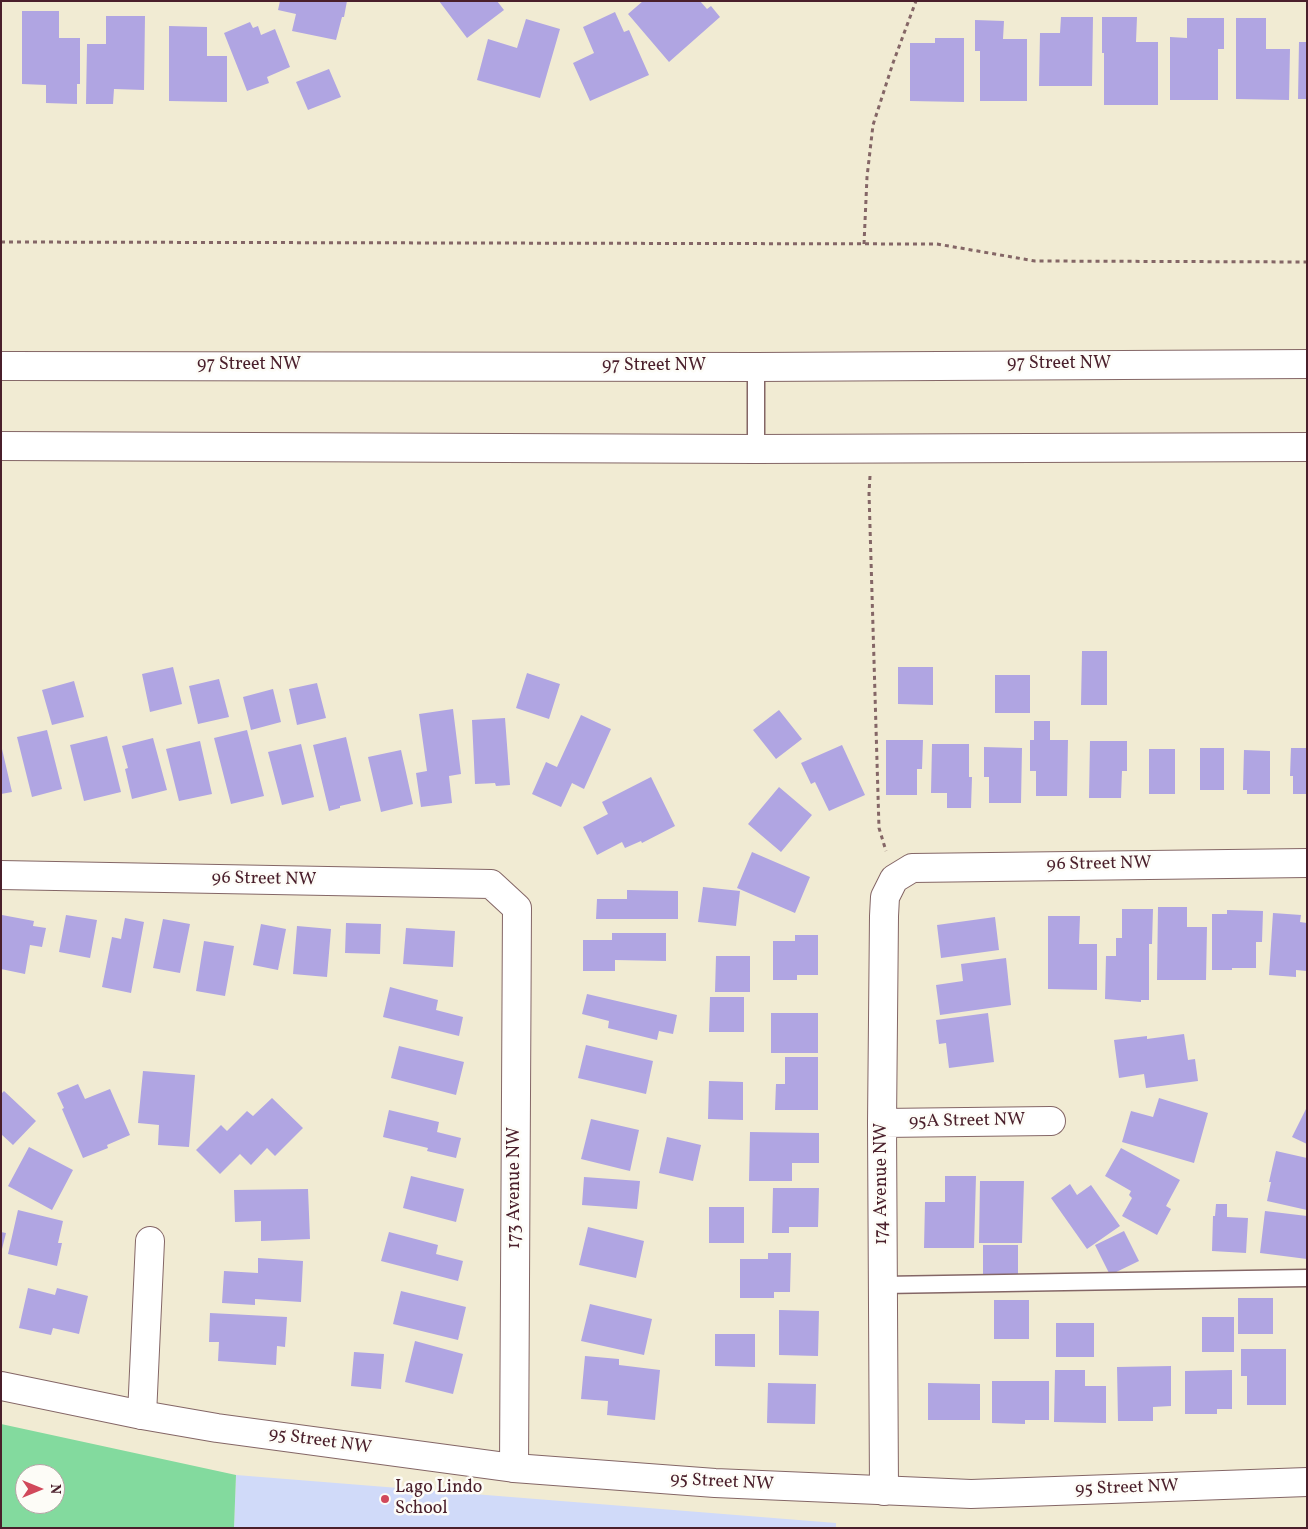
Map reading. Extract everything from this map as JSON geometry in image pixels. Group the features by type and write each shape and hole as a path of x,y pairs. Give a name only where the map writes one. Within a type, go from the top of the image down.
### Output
{"street":[{"name":"97 Street NW","path":"1,366 756,367 1307,364"},
{"path":"1,446 1307,447"},
{"name":"96 Street NW","path":"894,879 912,868 1307,863"},
{"name":"96 Street NW","path":"1,875 491,884 517,908"},
{"name":"174 Avenue NW","path":"884,1491 882,1123 884,916 885,897 894,879"},
{"name":"173 Avenue NW","path":"514,1468 517,908"},
{"name":"95A Street NW","path":"882,1123 1051,1121"},
{"path":"142,1415 150,1241"},
{"name":"95 Street NW","path":"1,1386 142,1415 217,1428 514,1468 715,1483 971,1494 1307,1482"}],"lane":[{"path":"756,367 756,448"},
{"path":"883,1284 1307,1278"}],"path":[{"path":"864,244 867,177 874,125 893,62 916,1"},
{"path":"1,242 937,244 1036,261 1307,262"},
{"path":"872,448 869,492 879,828 894,879"}],"shaded area":[{"name":"Lago Lindo School","path":"236,1475 836,1523 836,1528 234,1528"}],"green space":[{"path":"1,1424 236,1475 234,1528 1,1528"}],"building":[{"path":"280,1 347,1 336,40 292,31 296,14 278,10"},
{"path":"439,1 497,1 504,10 467,38"},
{"path":"643,1 700,1 707,9 711,6 720,17 669,62 628,14"},
{"path":"22,11 59,11 59,38 80,38 80,84 77,84 77,104 46,103 46,85 22,84"},
{"path":"615,12 624,32 629,30 649,75 590,101 573,63 594,53 583,27"},
{"path":"106,16 145,16 144,90 114,89 113,104 86,104 87,44 106,44"},
{"path":"1061,17 1093,17 1092,86 1039,86 1040,33 1060,33"},
{"path":"1102,17 1137,17 1136,42 1158,42 1158,105 1104,105"},
{"path":"1187,18 1224,18 1224,49 1218,49 1218,100 1170,100 1170,37 1187,38"},
{"path":"1236,18 1266,18 1266,49 1290,49 1289,100 1236,99"},
{"path":"526,19 560,29 540,98 477,80 488,39 517,48"},
{"path":"975,20 1004,21 1003,39 1027,39 1027,101 980,101 980,51 975,51"},
{"path":"250,22 253,28 258,26 261,35 275,29 290,67 267,77 269,83 247,91 224,33"},
{"path":"169,26 207,27 207,56 227,56 227,102 169,101"},
{"path":"935,38 964,38 964,102 910,101 910,43 935,43"},
{"path":"1299,42 1307,42 1307,99 1298,99"},
{"path":"329,69 341,97 308,110 296,82"},
{"path":"1082,651 1107,651 1107,705 1081,705"},
{"path":"173,667 182,704 150,712 142,674"},
{"path":"898,667 933,667 933,705 898,704"},
{"path":"527,673 560,684 549,719 516,708"},
{"path":"995,675 1030,675 1030,713 995,713"},
{"path":"219,679 229,717 198,724 189,686"},
{"path":"74,681 84,717 52,725 42,690"},
{"path":"317,683 326,718 297,725 289,689"},
{"path":"273,689 281,722 251,730 243,697"},
{"path":"453,709 461,774 449,776 452,803 421,807 416,773 427,771 419,714"},
{"path":"779,710 802,739 776,759 753,730"},
{"path":"581,715 611,729 584,789 572,783 561,807 532,794 546,762 557,767"},
{"path":"505,718 510,785 496,786 495,783 475,784 472,720"},
{"path":"1034,721 1050,721 1050,740 1068,740 1067,796 1036,796 1036,771 1030,771 1030,740 1034,740"},
{"path":"47,730 62,789 32,797 17,737"},
{"path":"247,730 264,796 231,804 214,738"},
{"path":"107,736 121,792 84,801 70,745"},
{"path":"346,737 361,801 329,811 313,745"},
{"path":"153,738 167,790 132,799 125,769 128,768 122,746"},
{"path":"886,740 923,740 922,769 917,769 917,795 886,795"},
{"path":"200,741 212,794 179,801 166,749"},
{"path":"1090,741 1127,741 1127,771 1122,771 1121,798 1089,798"},
{"path":"301,744 314,797 282,805 268,752"},
{"path":"932,744 969,744 969,777 972,777 971,808 947,808 947,793 931,793"},
{"path":"842,745 865,795 829,811 815,782 811,784 801,763"},
{"path":"984,747 1022,748 1021,803 989,803 989,777 984,777"},
{"path":"1200,748 1224,748 1224,790 1200,790"},
{"path":"1291,748 1307,748 1307,794 1293,794 1293,776 1290,776"},
{"path":"1149,749 1175,749 1175,794 1149,794"},
{"path":"1,750 12,792 1,794"},
{"path":"401,750 413,804 381,812 368,757"},
{"path":"1244,750 1270,751 1270,794 1247,794 1247,790 1243,790"},
{"path":"651,777 675,826 642,843 641,841 625,848 622,842 597,855 583,827 608,814 602,802"},
{"path":"779,787 812,815 781,852 748,824"},
{"path":"752,852 810,877 795,913 737,888"},
{"path":"703,887 740,891 736,926 698,922"},
{"path":"627,890 678,891 678,919 596,919 597,899 627,899"},
{"path":"1158,907 1187,907 1187,927 1207,927 1206,980 1157,980"},
{"path":"1122,909 1153,909 1152,944 1149,944 1149,1000 1141,1000 1141,1002 1105,999 1106,956 1116,956 1116,938 1122,938"},
{"path":"1227,910 1263,911 1262,942 1256,942 1256,968 1212,970 1212,914 1227,914"},
{"path":"1273,913 1301,915 1300,922 1307,923 1307,971 1296,970 1296,977 1269,975"},
{"path":"2,915 34,921 33,926 46,928 42,947 30,945 25,974 1,969"},
{"path":"66,915 97,920 90,958 59,952"},
{"path":"1048,916 1080,916 1079,944 1097,944 1097,990 1048,989"},
{"path":"995,917 999,950 941,958 937,925"},
{"path":"125,918 144,922 131,993 102,987 112,937 121,939"},
{"path":"163,919 190,924 180,973 153,968"},
{"path":"346,923 381,924 380,954 345,953"},
{"path":"261,924 286,929 278,970 253,965"},
{"path":"297,926 331,929 327,977 293,974"},
{"path":"406,928 455,931 453,967 403,964"},
{"path":"612,933 666,933 666,961 615,960 615,971 583,971 583,940 612,940"},
{"path":"795,935 818,935 818,975 797,975 797,980 773,980 773,941 795,941"},
{"path":"204,941 234,946 225,996 196,991"},
{"path":"716,956 750,956 750,992 715,992"},
{"path":"1006,958 1011,1005 940,1015 936,985 963,981 961,964"},
{"path":"390,987 438,1000 436,1010 463,1017 459,1036 383,1017"},
{"path":"587,994 677,1015 673,1034 659,1031 657,1040 608,1028 609,1021 582,1014"},
{"path":"710,997 744,997 744,1032 709,1032"},
{"path":"771,1013 818,1013 818,1053 771,1053"},
{"path":"988,1013 994,1062 949,1068 946,1043 939,1044 936,1020"},
{"path":"1184,1034 1188,1060 1195,1059 1198,1081 1146,1088 1144,1074 1119,1078 1114,1040 1147,1036 1147,1039"},
{"path":"586,1045 653,1061 646,1094 578,1078"},
{"path":"399,1046 464,1062 456,1095 391,1078"},
{"path":"785,1057 818,1057 818,1110 775,1110 776,1084 785,1084"},
{"path":"143,1071 195,1075 189,1147 158,1145 159,1125 138,1123"},
{"path":"709,1081 743,1082 743,1120 708,1119"},
{"path":"78,1084 85,1099 110,1089 130,1135 107,1145 108,1148 83,1158 57,1093"},
{"path":"4,1091 36,1121 13,1145 1,1134 1,1094"},
{"path":"272,1098 303,1128 275,1156 267,1148 251,1165 240,1154 220,1174 196,1150 221,1125 227,1131 247,1111 253,1116"},
{"path":"1159,1098 1208,1113 1194,1163 1122,1142 1131,1111 1153,1117"},
{"path":"1307,1107 1307,1144 1292,1137"},
{"path":"389,1110 439,1122 437,1132 461,1138 456,1158 427,1151 428,1148 383,1137"},
{"path":"591,1119 639,1130 630,1171 581,1159"},
{"path":"750,1132 819,1133 819,1163 792,1163 792,1181 749,1181"},
{"path":"667,1137 701,1145 693,1181 659,1173"},
{"path":"29,1147 73,1170 52,1210 8,1186"},
{"path":"1121,1148 1180,1180 1166,1206 1171,1209 1157,1235 1122,1216 1132,1198 1129,1195 1131,1191 1105,1176"},
{"path":"1276,1151 1307,1158 1307,1210 1267,1201"},
{"path":"411,1176 464,1189 456,1222 403,1208"},
{"path":"945,1176 976,1176 974,1248 924,1248 925,1202 945,1202"},
{"path":"584,1177 640,1181 637,1209 582,1205"},
{"path":"980,1181 1024,1181 1022,1243 979,1243"},
{"path":"1070,1184 1077,1195 1091,1185 1120,1226 1087,1249 1051,1198"},
{"path":"773,1188 819,1188 818,1227 789,1227 789,1233 772,1233"},
{"path":"308,1189 310,1239 261,1241 261,1221 235,1222 234,1190"},
{"path":"1216,1204 1227,1204 1227,1217 1248,1218 1246,1253 1212,1251 1213,1216 1215,1216"},
{"path":"709,1207 744,1207 744,1243 709,1243"},
{"path":"18,1210 63,1221 58,1243 62,1243 57,1266 8,1254"},
{"path":"1265,1211 1307,1216 1307,1259 1260,1253"},
{"path":"588,1227 644,1241 636,1278 579,1265"},
{"path":"1124,1231 1139,1261 1110,1275 1095,1245"},
{"path":"1,1232 6,1233 2,1249 1,1249"},
{"path":"389,1232 438,1245 436,1254 463,1261 458,1281 381,1261"},
{"path":"983,1245 1018,1245 1018,1279 983,1278"},
{"path":"768,1253 791,1253 790,1292 774,1292 774,1298 740,1298 740,1259 768,1259"},
{"path":"258,1258 303,1261 301,1302 255,1299 255,1305 222,1303 224,1271 258,1273"},
{"path":"28,1288 55,1295 57,1288 88,1296 79,1334 53,1328 51,1335 19,1328"},
{"path":"401,1291 466,1307 458,1340 393,1324"},
{"path":"1238,1298 1273,1298 1273,1334 1238,1334"},
{"path":"994,1300 1029,1300 1029,1339 994,1339"},
{"path":"590,1304 652,1319 644,1355 581,1341"},
{"path":"779,1310 819,1311 818,1356 779,1355"},
{"path":"210,1313 287,1317 285,1347 277,1346 276,1365 218,1361 219,1342 209,1342"},
{"path":"1202,1317 1234,1317 1234,1352 1202,1352"},
{"path":"1056,1323 1094,1323 1094,1357 1056,1357"},
{"path":"715,1334 755,1334 755,1367 715,1366"},
{"path":"415,1341 463,1354 453,1394 405,1382"},
{"path":"1241,1349 1286,1349 1286,1405 1247,1405 1247,1376 1241,1376"},
{"path":"354,1352 384,1354 381,1389 351,1386"},
{"path":"585,1356 619,1359 619,1365 660,1370 655,1420 607,1415 608,1401 581,1399"},
{"path":"1171,1366 1171,1406 1153,1407 1153,1421 1118,1421 1117,1367"},
{"path":"1055,1370 1085,1370 1085,1386 1106,1386 1106,1423 1054,1422"},
{"path":"1232,1370 1232,1409 1217,1409 1217,1414 1185,1414 1185,1371"},
{"path":"992,1381 1049,1381 1049,1420 1025,1420 1025,1424 992,1423"},
{"path":"768,1383 816,1384 815,1424 767,1423"},
{"path":"928,1383 980,1384 980,1420 928,1420"}],"place":[{"name":"Lago Lindo School","path":"385,1499"}]}
